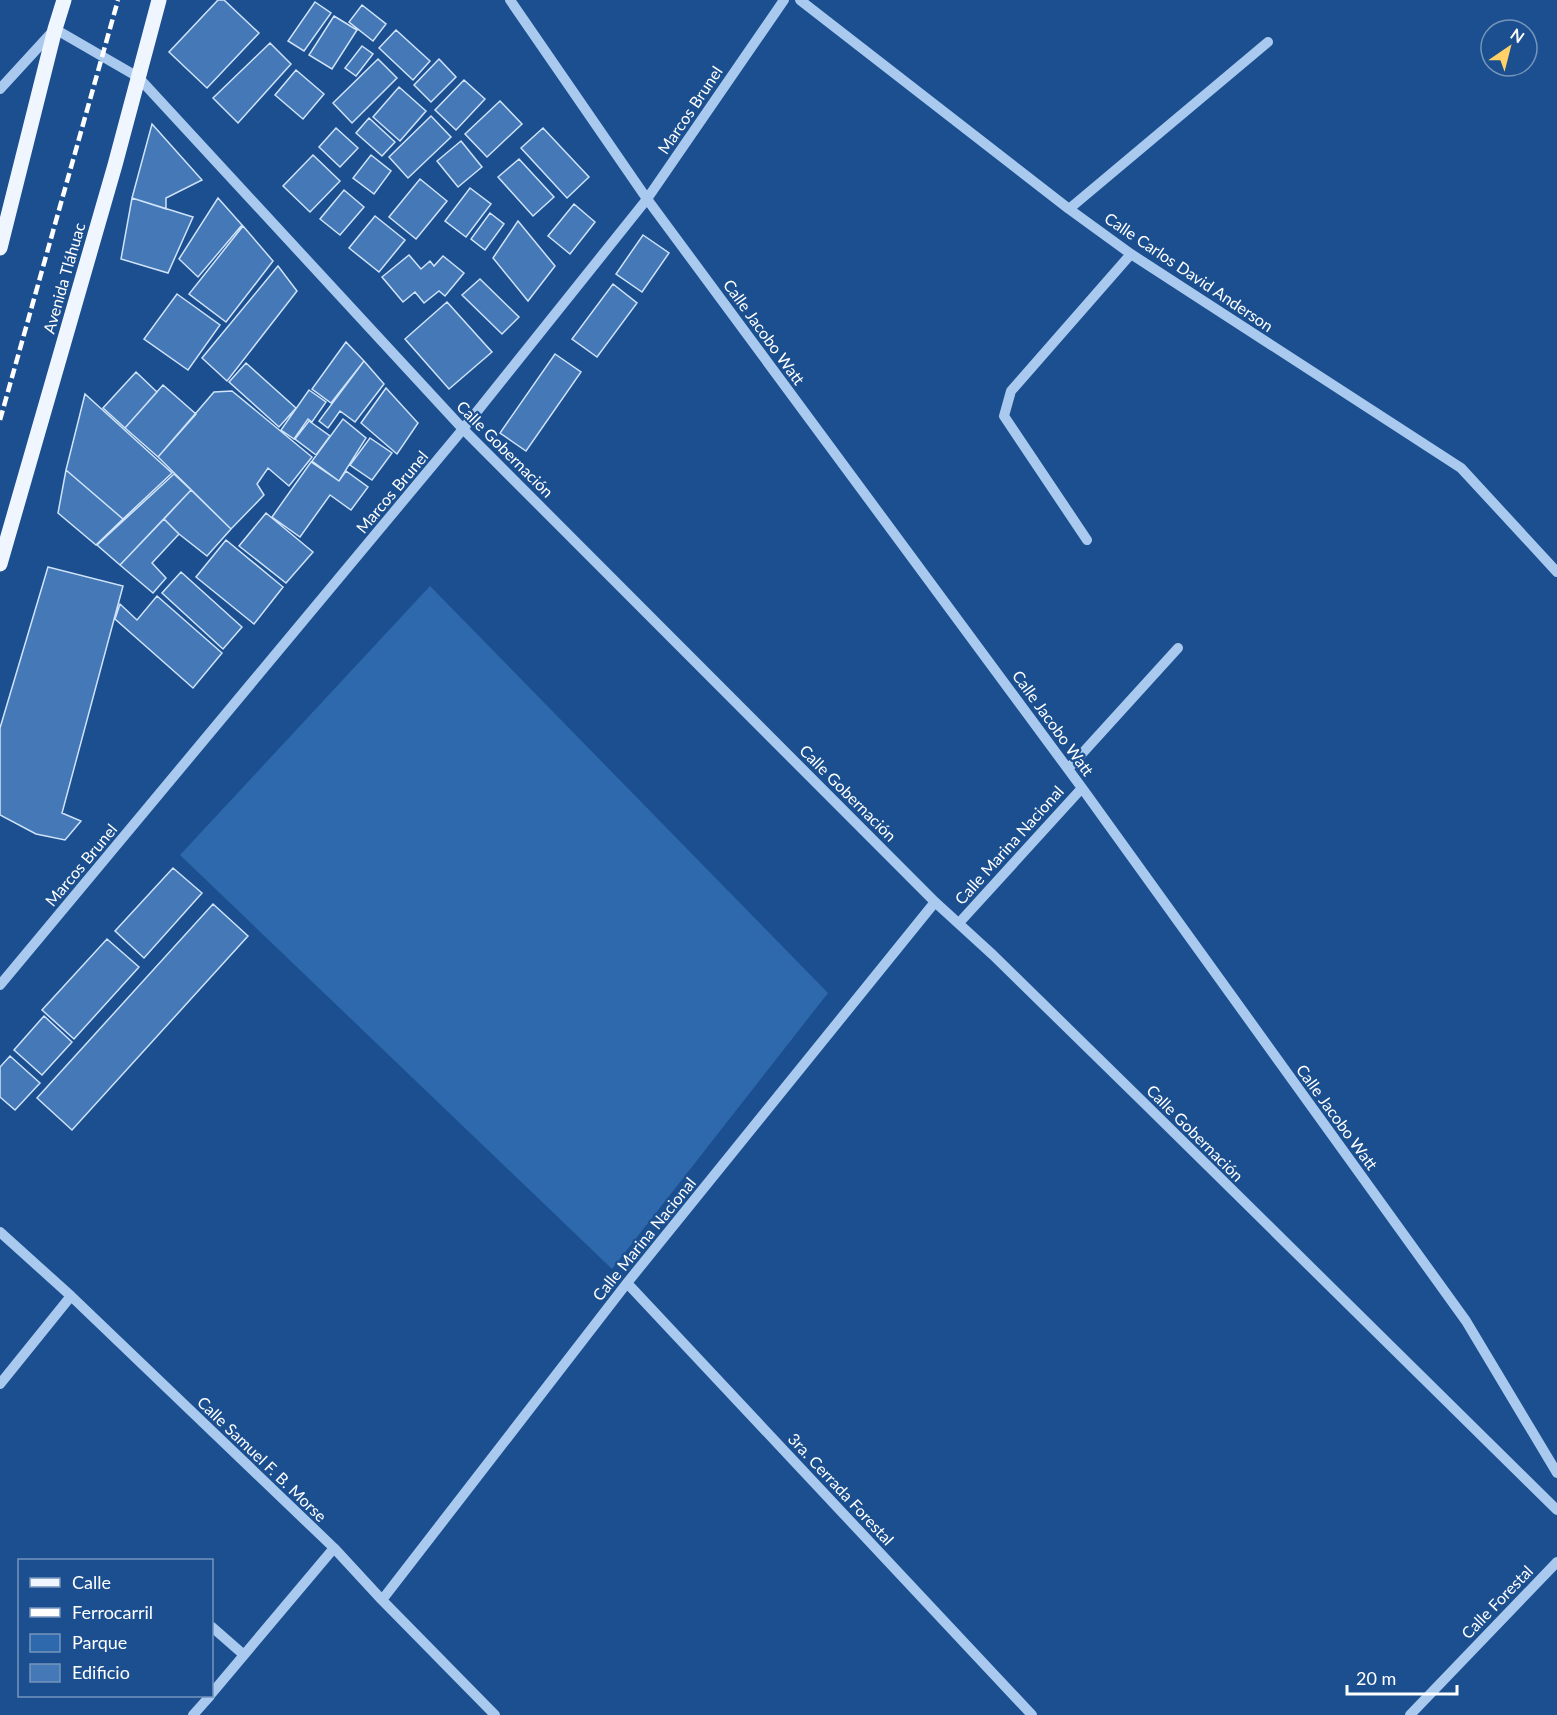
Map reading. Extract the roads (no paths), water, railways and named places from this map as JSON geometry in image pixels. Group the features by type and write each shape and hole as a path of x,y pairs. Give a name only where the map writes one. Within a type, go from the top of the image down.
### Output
{"main road":[{"path":"0,248 64,0"},
{"name":"Avenida Tláhuac","path":"0,564 159,0"}],"street":[{"name":"Calle Jacobo Watt","path":"510,0 647,200 1082,788 1466,1321 1557,1473"},
{"name":"Marcos Brunel","path":"0,985 463,429 647,200 783,0"},
{"name":"Calle Carlos David Anderson","path":"800,0 1069,209 1131,254 1461,468 1557,572"},
{"name":"Calle Gobernación","path":"55,29 138,77 463,429 935,902 1116,1075 1557,1510"},
{"path":"0,89 55,29"},
{"path":"1069,209 1268,42"},
{"path":"1087,540 1004,416 1011,391 1131,254"},
{"path":"1068,769 1178,648"},
{"name":"Calle Marina Nacional","path":"959,923 1082,788"},
{"name":"Calle Marina Nacional","path":"382,1600 627,1282 935,902"},
{"name":"Calle Samuel F. B. Morse","path":"0,1232 71,1296 334,1548 495,1715"},
{"name":"3ra. Cerrada Forestal","path":"627,1282 1032,1715"},
{"path":"0,1384 71,1296"},
{"path":"213,1692 334,1548"},
{"name":"Calle Forestal","path":"1410,1715 1557,1562"},
{"path":"213,1628 244,1655"},
{"path":"194,1715 209,1697"}],"railway":[{"path":"0,420 118,0"}]}
